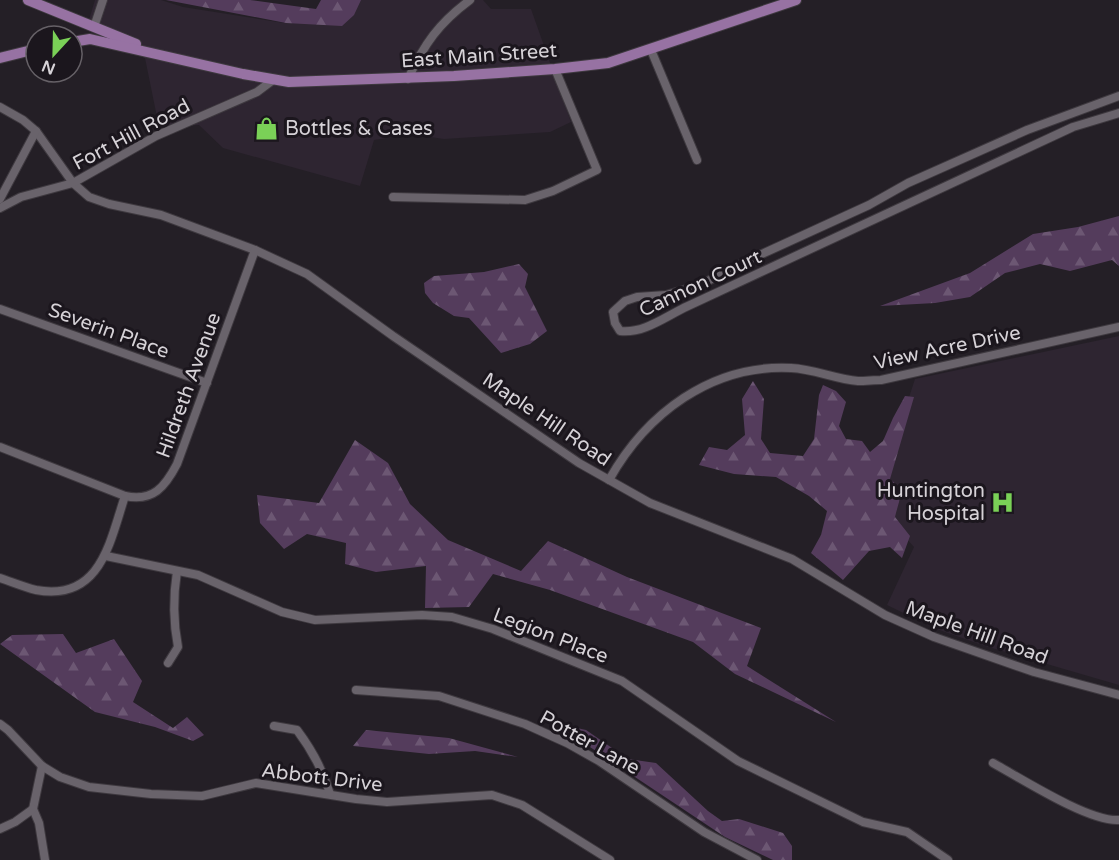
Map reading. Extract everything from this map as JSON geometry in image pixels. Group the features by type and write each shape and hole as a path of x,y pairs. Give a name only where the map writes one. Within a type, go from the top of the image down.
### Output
{"main road":[{"name":"East Main Street","path":"28,0 158,53"},
{"name":"East Main Street","path":"84,40 90,39 158,53 273,80 304,83 408,79 608,63 796,0"},
{"path":"90,39 94,27"},
{"path":"0,58 24,52"}],"street":[{"path":"94,27 103,0"},
{"path":"408,79 421,51 435,30 470,0"},
{"path":"651,50 697,160"},
{"path":"393,197 525,200 552,191 597,170 555,69"},
{"name":"Fort Hill Road","path":"0,208 21,197 73,183 156,136 257,92 273,80"},
{"name":"Cannon Court","path":"1119,96 1005,140 908,183 877,201 700,285 666,295 637,297 624,301 613,312 615,323 620,331 631,332 642,329 1073,127 1119,113"},
{"name":"Maple Hill Road","path":"0,107 23,120 36,132 73,183 88,197 161,215 255,250 307,274 393,336 579,462 650,503 792,559 885,615 926,634 1034,672 1119,695"},
{"path":"1086,108 1092,121"},
{"path":"0,199 36,132"},
{"path":"1005,140 1013,155"},
{"path":"877,201 885,214"},
{"name":"Hildreth Avenue","path":"125,496 138,499 151,496 170,477 177,464 255,250"},
{"path":"736,267 742,281"},
{"name":"Severin Place","path":"0,309 207,383"},
{"name":"View Acre Drive","path":"609,480 635,440 655,418 683,397 734,375 762,369 790,368 816,371 858,381 881,380 1119,327"},
{"path":"0,447 125,496 106,556 99,567 81,583 59,590 34,589 0,578"},
{"name":"Legion Place","path":"106,556 198,575 282,612 315,620 422,615 452,617 494,629 622,681 738,761 863,822 907,832 947,860"},
{"path":"168,663 178,647 173,604 177,571"},
{"name":"Potter Lane","path":"356,690 439,696 525,724 599,761 704,832 757,860"},
{"name":"Abbott Drive","path":"0,724 42,766 60,777 88,787 151,794 202,796 256,783 387,802 492,795 522,805 610,860"},
{"path":"274,726 297,730 324,773 330,794"},
{"path":"993,763 1080,810 1110,821 1119,820"},
{"path":"42,766 33,809 39,824 45,860"},
{"path":"0,830 33,809"}],"shaded area":[{"path":"95,0 161,0 183,7 284,23 341,23 349,0 483,0 491,9 531,9 571,122 550,132 444,139 410,134 374,140 360,186 223,148 199,125 159,127 145,58 86,30"},
{"name":"Huntington Hospital","path":"1119,336 1119,685 985,646 934,628 887,605 914,547 893,524 882,480 915,379"}],"green space":[{"path":"166,0 250,0 316,9 321,0 361,0 354,15 342,26 286,23"},
{"path":"1119,216 1119,266 1112,260 1070,271 1040,264 1005,273 970,297 935,303 880,306 970,273 1033,234 1078,227"},
{"path":"519,264 528,274 525,287 547,331 530,344 501,353 469,318 454,316 433,303 425,293 424,283 434,276 484,272"},
{"path":"753,381 764,399 761,439 770,453 803,456 814,439 819,395 823,385 836,391 846,402 839,426 846,439 862,441 870,452 883,441 905,396 914,397 890,479 900,492 895,517 910,536 902,558 890,547 869,551 843,580 811,553 821,535 827,511 809,496 776,477 734,474 699,465 709,447 727,450 745,435 742,399"},
{"path":"355,440 388,463 410,504 448,540 521,571 548,541 627,577 761,628 747,666 836,722 735,674 693,642 550,590 493,574 469,607 425,608 426,566 376,572 345,564 346,543 307,534 284,549 260,523 257,495 319,503"},
{"path":"63,634 76,653 114,639 142,681 133,702 173,728 187,717 204,735 193,741 155,727 95,712 0,644 12,635"},
{"path":"554,723 586,730 628,759 656,763 722,821 739,819 783,833 792,846 792,860 773,860 725,837"},
{"path":"366,730 449,738 518,757 475,751 429,754 353,746"}],"place":[{"name":"Bottles & Cases","path":"267,128"},
{"name":"Huntington Hospital","path":"1003,502"}]}
